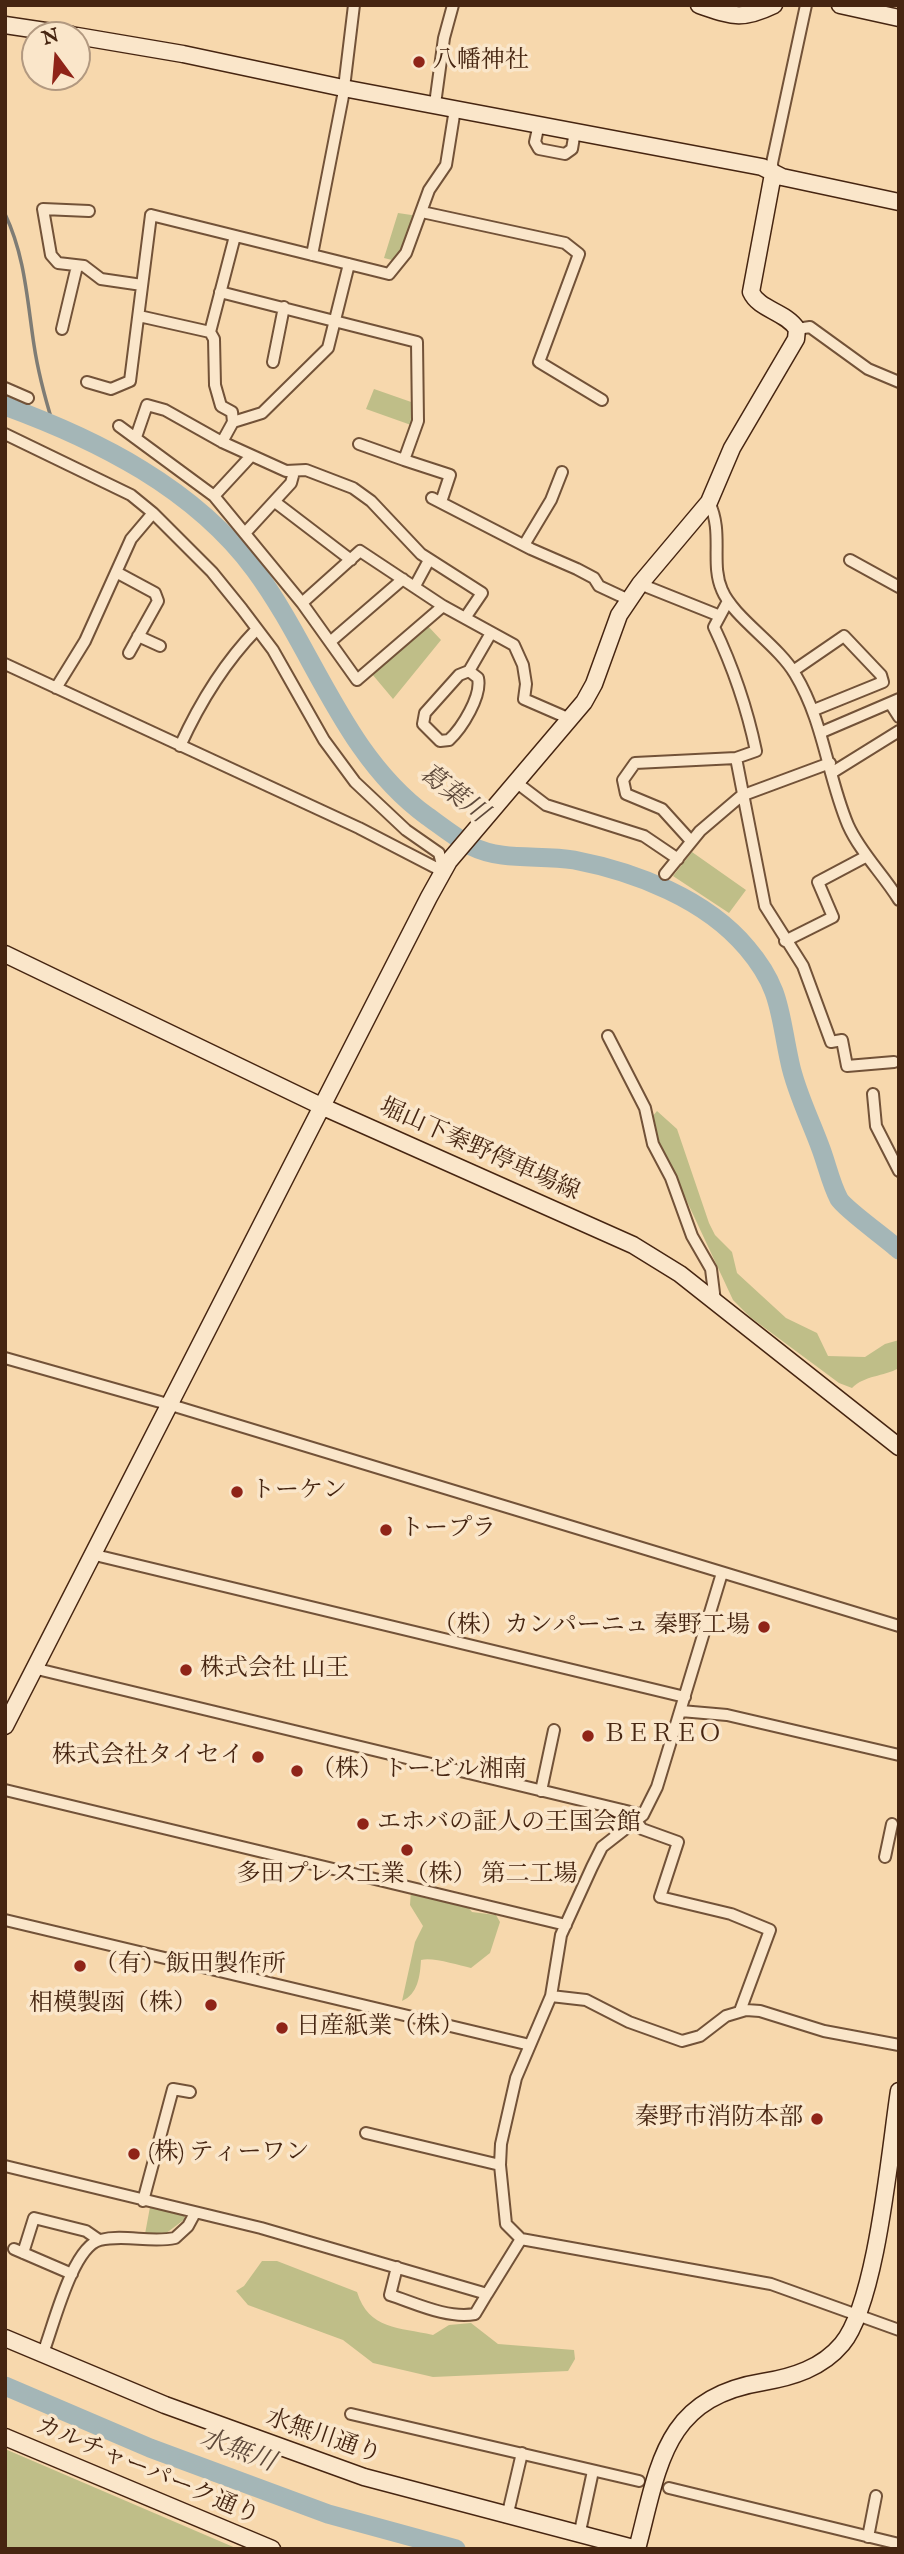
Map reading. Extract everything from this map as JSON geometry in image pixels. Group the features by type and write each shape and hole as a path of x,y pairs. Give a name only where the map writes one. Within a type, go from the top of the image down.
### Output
{"street":[{"path":"312,255 343,88 354,5"},
{"path":"435,104 444,38 453,5"},
{"path":"699,5 739,18 752,16 774,5"},
{"path":"5,1726 37,1670 321,1107 447,867 570,719 594,684 620,615 640,584 709,502 732,448 796,339 797,329 790,318 757,301 751,292 773,174 772,163 806,5"},
{"path":"840,5 899,18"},
{"path":"91,38 762,167 773,174 899,202"},
{"path":"87,383 111,389 130,381 151,215 388,274 406,253 429,190 446,165 454,108"},
{"path":"539,124 535,142 539,149 565,154 572,149 575,131"},
{"path":"89,211 43,208 51,255 58,262 84,266 101,279 142,285"},
{"path":"422,212 565,243 579,254 539,362 602,400"},
{"path":"222,442 233,422 232,412 221,406 215,385 214,339 210,332 235,236"},
{"path":"233,422 262,413 328,348 349,264"},
{"path":"62,329 77,266"},
{"path":"220,292 417,342 418,421 404,460"},
{"path":"273,362 284,307"},
{"path":"139,316 210,332"},
{"path":"797,329 810,327 868,369 899,382"},
{"path":"5,388 28,398"},
{"path":"136,437 147,405 165,410 251,456 294,472 306,470 353,488 371,501 405,539 429,560 482,593 465,618"},
{"path":"119,426 214,496 302,603 357,680 443,606"},
{"path":"5,434 121,490 153,513 212,572 273,650 338,760 406,830 439,853 447,867"},
{"path":"359,444 450,475 436,500 578,569 594,578 599,586 629,600"},
{"path":"214,496 251,456"},
{"path":"246,532 291,483 294,472"},
{"path":"524,545 551,500 560,477 544,479"},
{"path":"275,502 351,559"},
{"path":"709,502 717,518 718,576 728,601 772,644 793,671 814,710 822,732 849,826 899,900"},
{"path":"56,688 85,640 131,539 153,513"},
{"path":"302,603 360,551 443,606 514,645 523,665 526,684 524,699 570,719"},
{"path":"415,586 429,560"},
{"path":"850,560 899,587"},
{"path":"116,572 155,593 158,601 129,653"},
{"path":"330,642 403,579"},
{"path":"640,584 720,616"},
{"path":"691,841 662,809 625,794 623,780 627,772 640,762 736,758 756,751 748,712 730,661 714,627 728,601"},
{"path":"180,746 210,678 224,671 230,657 257,629"},
{"path":"469,671 478,678 479,686 459,729 449,740 440,741 425,727 422,719 459,675 469,671 491,633"},
{"path":"138,636 160,646"},
{"path":"793,671 844,636 881,675 883,682 814,710"},
{"path":"5,664 447,867"},
{"path":"822,732 894,701 899,717"},
{"path":"665,874 691,841 741,796 832,767 899,731"},
{"path":"736,758 741,796 765,905 803,966 831,1042 842,1040 847,1066 894,1062"},
{"path":"517,783 546,805 644,836 678,859"},
{"path":"785,941 833,917 818,882 867,856"},
{"path":"890,886 899,877"},
{"name":"堀山下秦野停車場線","path":"5,954 321,1107 633,1245 680,1273 899,1447"},
{"path":"608,1036 645,1108 653,1144 671,1178 692,1236 711,1269 715,1301"},
{"path":"873,1094 876,1126 897,1164"},
{"path":"5,1358 171,1405 899,1626"},
{"path":"94,1555 685,1697"},
{"path":"722,1573 657,1787 639,1818 602,1847 566,1925 555,1956 551,1996 516,2078 507,2114 500,2165 506,2224 522,2239 771,2284 899,2330"},
{"path":"37,1670 541,1791 639,1818"},
{"path":"681,1711 727,1714 899,1755"},
{"path":"541,1791 554,1730"},
{"path":"5,1790 566,1925"},
{"path":"639,1818 642,1829 678,1842 660,1897 731,1914 770,1930 740,2011"},
{"path":"885,1857 894,1830"},
{"path":"5,1920 530,2045"},
{"path":"551,1996 586,2000 629,2022 682,2041 700,2036 726,2016 740,2011 760,2011 824,2031 899,2045"},
{"path":"142,2201 173,2089 190,2092"},
{"path":"637,2549 660,2458 675,2429 691,2412 720,2393 741,2385 783,2379 810,2369 838,2348 860,2316 899,2091"},
{"path":"366,2133 500,2165"},
{"path":"5,2166 261,2228 487,2294"},
{"path":"43,2353 72,2274 84,2250 99,2240 175,2238 188,2226 195,2213"},
{"path":"72,2274 19,2251 34,2218 86,2231 99,2240"},
{"path":"397,2267 390,2295 439,2311 457,2315 475,2314 522,2239"},
{"name":"水無川通り","path":"5,2337 245,2435 364,2477 579,2536 637,2549"},
{"path":"351,2414 639,2481"},
{"name":"カルチャーパーク通り","path":"5,2437 272,2549"},
{"path":"507,2517 522,2453"},
{"path":"579,2536 593,2471"},
{"path":"669,2488 899,2544"},
{"path":"868,2537 876,2497"}],"shaded area":[{"path":"398,213 418,216 404,251 396,261 384,258"},
{"path":"374,389 414,403 411,425 366,409"},
{"path":"427,625 441,640 393,699 372,674"},
{"path":"692,852 746,890 729,913 673,876"},
{"path":"657,1111 677,1129 709,1223 715,1235 732,1252 737,1273 786,1318 817,1333 828,1356 865,1357 885,1344 899,1340 899,1368 863,1381 852,1388 839,1383 750,1317 733,1300 656,1135 652,1117"},
{"path":"411,1889 467,1906 472,1912 496,1915 500,1922 490,1953 471,1968 438,1960 421,1960 415,1989 402,2001 415,1942 423,1926 410,1905"},
{"path":"150,2207 184,2216 185,2219 165,2234 145,2234"},
{"path":"262,2261 277,2261 357,2292 369,2314 387,2325 433,2335 449,2325 471,2323 498,2344 574,2350 575,2359 568,2371 433,2377 373,2363 343,2340 248,2305 236,2291 244,2286"},
{"path":"5,2449 238,2549 5,2549"}],"waterway":[{"path":"5,214 21,262 34,345 53,424"},
{"name":"葛葉川","path":"5,406 75,434 142,470 174,491 231,541 276,601 332,700 373,764 398,791 443,828 483,851 509,856 574,860 645,880 691,902 730,931 747,948 773,989 796,1085 839,1199 899,1250"},
{"name":"水無川","path":"5,2386 150,2448 328,2514 456,2549"}],"place":[{"name":"八幡神社","path":"419,62"},
{"name":"トーケン","path":"237,1492"},
{"name":"トープラ","path":"386,1530"},
{"name":"（株）カンパーニュ 秦野工場","path":"764,1627"},
{"name":"株式会社 山王","path":"186,1670"},
{"name":"ＢＥＲＥＯ","path":"588,1736"},
{"name":"株式会社タイセイ","path":"258,1757"},
{"name":"（株）トービル湘南","path":"297,1771"},
{"name":"エホバの証人の王国会館","path":"363,1824"},
{"name":"多田プレス工業（株） 第二工場","path":"407,1850"},
{"name":"（有）飯田製作所","path":"80,1966"},
{"name":"相模製函（株）","path":"211,2005"},
{"name":"日産紙業（株）","path":"282,2028"},
{"name":"秦野市消防本部","path":"817,2119"},
{"name":"(株) ティーワン","path":"134,2154"}]}
